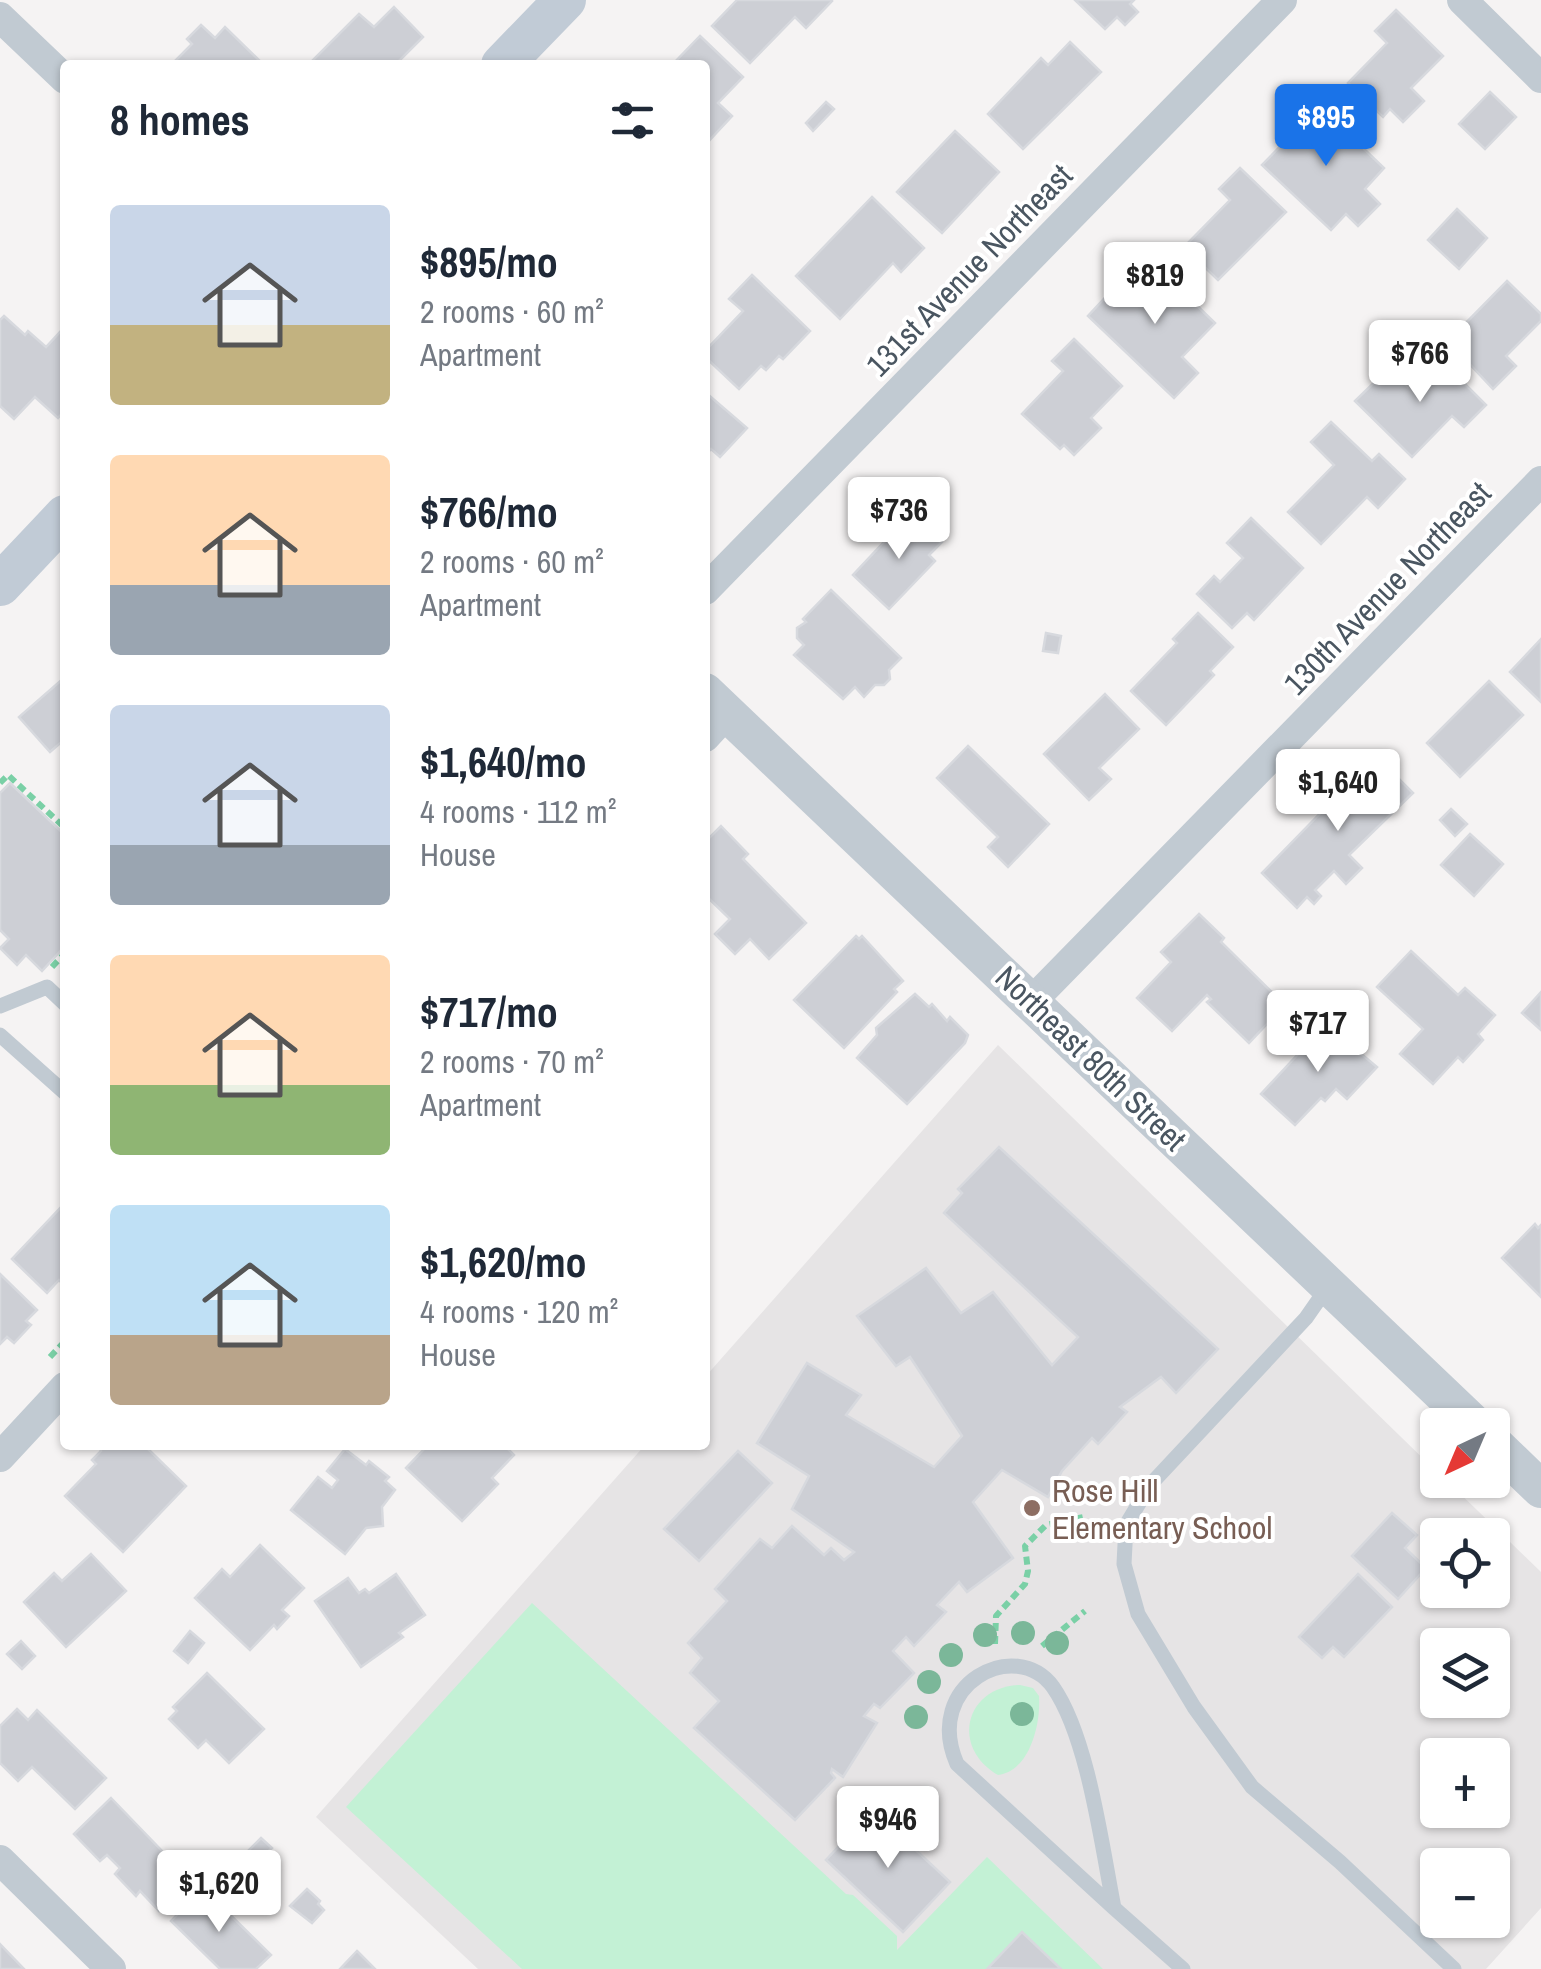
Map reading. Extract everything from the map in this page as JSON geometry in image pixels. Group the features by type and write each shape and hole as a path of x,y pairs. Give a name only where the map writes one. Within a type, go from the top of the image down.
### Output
{"main road":[{"path":"507,60 566,0"},
{"path":"0,584 60,521"}],"street":[{"name":"131st Avenue Northeast","path":"710,585 1282,0"},
{"path":"1462,0 1541,78"},
{"path":"0,17 60,75"},
{"name":"130th Avenue Northeast","path":"1032,1001 1541,480"},
{"name":"Northeast 80th Street","path":"712,714 1032,1001 1457,1408"},
{"path":"0,1457 60,1392"},
{"path":"1510,1459 1541,1488"},
{"path":"0,1860 111,1969"}],"lane":[{"path":"0,1006 47,987 60,999"},
{"path":"0,1035 60,1089"},
{"path":"1329,1284 1306,1318 1150,1485 1126,1525 1124,1564 1138,1614 1194,1707 1252,1786 1454,1969"},
{"path":"1114,1908 1091,1790 1072,1725 1053,1687 1041,1675 1022,1668 1001,1668 981,1674 964,1686 952,1704 947,1724 949,1745 957,1764 1114,1908 1183,1969"}],"path":[{"path":"0,783 8,775 60,823"},
{"path":"995,1644 996,1616 1025,1584 1025,1546 1046,1525 1083,1516"},
{"path":"1042,1646 1085,1611"}],"shaded area":[{"name":"Rose Hill Elementary School","path":"998,1045 1420,1455 1420,1498 1465,1498 1485,1518 1420,1518 1420,1608 1510,1608 1510,1542 1541,1572 1541,1908 1486,1969 478,1969 316,1817 641,1450 710,1450 710,1371"}],"green space":[{"path":"532,1603 846,1894 853,1895 897,1936 897,1950 987,1857 1103,1969 522,1969 346,1807"},
{"path":"1001,1688 1033,1688 1039,1696 1035,1732 1018,1765 998,1775 973,1749 970,1720 987,1696"}],"building":[{"path":"737,0 832,1 806,28 795,17 750,63 712,26"},
{"path":"1075,0 1134,0 1130,4 1138,12 1125,25 1117,17 1105,29"},
{"path":"394,7 423,37 400,60 313,60 359,14 374,27"},
{"path":"1396,10 1443,56 1411,88 1424,101 1403,122 1390,109 1383,117 1348,83 1387,43 1375,31"},
{"path":"201,25 215,38 225,27 259,60 176,60 192,44 187,39"},
{"path":"700,36 743,77 718,103 732,116 710,140 710,60 677,60"},
{"path":"1070,42 1101,72 1023,149 988,114 1041,58 1048,65"},
{"path":"1490,92 1516,117 1485,149 1459,124"},
{"path":"1314,101 1384,168 1365,189 1380,204 1358,226 1346,214 1331,230 1262,165 1293,133 1288,128"},
{"path":"826,102 834,109 813,131 806,123"},
{"path":"955,131 999,172 942,233 897,192"},
{"path":"1240,168 1286,212 1218,280 1184,247 1230,200 1219,189"},
{"path":"872,197 924,248 901,272 893,263 840,319 796,276"},
{"path":"1457,209 1487,238 1459,269 1428,240"},
{"path":"1157,267 1215,323 1182,357 1198,373 1174,398 1088,316 1113,289 1118,294 1138,273 1145,280"},
{"path":"752,275 810,331 783,359 779,356 766,370 761,366 739,389 710,362 710,346 743,311 729,299"},
{"path":"1507,281 1541,314 1541,321 1506,356 1516,366 1493,389 1448,341"},
{"path":"4,316 46,347 60,332 58,418 35,397 14,419 0,406 0,320"},
{"path":"1074,339 1122,386 1091,418 1101,428 1074,455 1064,445 1060,449 1022,414 1063,371 1052,361"},
{"path":"1438,357 1486,405 1464,427 1452,416 1412,457 1355,401 1389,368 1408,387"},
{"path":"710,396 747,428 720,457 711,449"},
{"path":"1331,422 1372,461 1379,454 1405,479 1378,508 1367,497 1321,544 1288,512 1334,465 1311,442"},
{"path":"915,517 942,542 929,555 935,561 889,609 853,575 899,526 903,529"},
{"path":"1251,518 1303,568 1254,620 1247,613 1232,628 1197,594 1214,576 1220,582 1243,558 1227,543"},
{"path":"831,590 901,658 889,670 890,679 884,685 875,685 864,697 855,687 843,699 794,655 804,645 797,638 797,628"},
{"path":"1198,613 1233,647 1210,671 1214,675 1166,725 1131,691 1177,643 1173,639"},
{"path":"1046,633 1061,636 1058,653 1043,651"},
{"path":"1541,639 1541,702 1510,672"},
{"path":"60,681 60,743 50,752 19,717"},
{"path":"1489,681 1523,715 1460,777 1427,743"},
{"path":"1105,694 1139,729 1099,768 1111,779 1089,800 1044,754"},
{"path":"968,746 1049,824 1008,867 988,847 998,837 937,778"},
{"path":"1376,756 1413,793 1349,855 1362,868 1346,884 1334,871 1315,890 1321,896 1314,904 1307,897 1297,908 1262,873"},
{"path":"10,783 60,830 60,951 42,971 26,955 17,965 0,948 9,939 0,930 0,793"},
{"path":"1451,809 1467,824 1455,836 1440,820"},
{"path":"721,826 748,854 743,859 806,923 769,959 750,939 735,954 715,934 730,919 710,900 710,837"},
{"path":"1470,834 1503,864 1474,896 1441,865"},
{"path":"1199,914 1224,938 1221,942 1285,1005 1249,1043 1207,1002 1211,999 1207,995 1172,1031 1137,998 1171,962 1161,952"},
{"path":"856,936 862,936 903,981 844,1048 794,1000"},
{"path":"1411,951 1458,995 1465,988 1495,1015 1478,1034 1483,1040 1463,1062 1458,1057 1433,1084 1400,1054 1423,1029 1377,987"},
{"path":"1541,992 1541,1030 1522,1013"},
{"path":"915,994 929,1007 932,1004 947,1021 950,1017 968,1035 965,1043 907,1104 857,1058 877,1035 876,1028"},
{"path":"1326,1024 1377,1067 1347,1099 1336,1089 1325,1101 1321,1098 1295,1125 1261,1094"},
{"path":"999,1147 1218,1349 1176,1393 1161,1377 1120,1407 1127,1412 1098,1444 1092,1438 1062,1471 1048,1497 1002,1470 973,1502 1013,1558 967,1592 959,1582 937,1605 946,1612 914,1646 906,1637 893,1651 914,1673 880,1708 874,1704 864,1716 877,1723 843,1777 832,1769 835,1778 795,1820 694,1728 719,1701 690,1673 702,1658 688,1643 727,1601 715,1589 760,1539 772,1548 792,1526 824,1555 831,1548 844,1560 854,1552 792,1509 809,1476 757,1443 807,1363 861,1395 846,1415 934,1467 962,1436 910,1357 896,1366 857,1316 926,1268 961,1313 993,1292 1052,1365 1078,1337 944,1213 962,1193 958,1189"},
{"path":"60,1208 60,1281 47,1293 12,1259"},
{"path":"1535,1224 1538,1228 1541,1225 1541,1297 1502,1258"},
{"path":"0,1274 37,1310 26,1321 31,1325 14,1343 7,1337 0,1344"},
{"path":"149,1450 186,1486 123,1552 65,1496 96,1464 92,1460 101,1451"},
{"path":"346,1450 389,1477 385,1481 395,1490 382,1507 383,1526 366,1528 345,1554 291,1510 318,1477 332,1488 338,1480 327,1471"},
{"path":"423,1450 509,1450 514,1455 492,1478 498,1484 462,1521 406,1468"},
{"path":"738,1451 772,1483 699,1561 664,1529"},
{"path":"1392,1513 1417,1535 1405,1548 1420,1562 1420,1575 1398,1599 1352,1556"},
{"path":"260,1545 304,1588 282,1610 289,1616 277,1629 274,1625 250,1650 195,1598 222,1569 230,1577"},
{"path":"91,1554 126,1591 66,1647 24,1602 54,1573 62,1581"},
{"path":"396,1574 425,1615 399,1633 403,1637 361,1667 315,1601 348,1578 359,1593 365,1589 369,1593"},
{"path":"1358,1574 1392,1607 1344,1657 1333,1647 1322,1658 1299,1637"},
{"path":"190,1631 204,1643 188,1663 174,1651"},
{"path":"21,1641 35,1656 22,1669 7,1654"},
{"path":"207,1673 264,1729 229,1763 206,1740 198,1748 169,1719 177,1711 173,1707"},
{"path":"17,1709 28,1720 37,1710 106,1778 75,1809 32,1767 18,1781 0,1763 0,1726"},
{"path":"111,1798 190,1880 159,1911 140,1891 136,1896 115,1874 120,1868 107,1855 100,1861 74,1834"},
{"path":"873,1810 950,1882 903,1932 826,1860"},
{"path":"261,1838 272,1848 255,1864 245,1854"},
{"path":"203,1888 271,1955 256,1969 220,1969 171,1921"},
{"path":"307,1889 324,1910 312,1923 290,1906"},
{"path":"1022,1932 1061,1969 988,1968"},
{"path":"0,1944 24,1969 0,1969"},
{"path":"357,1951 375,1969 340,1969"}],"place":[{"name":"Rose Hill Elementary School","path":"1032,1508"}]}
